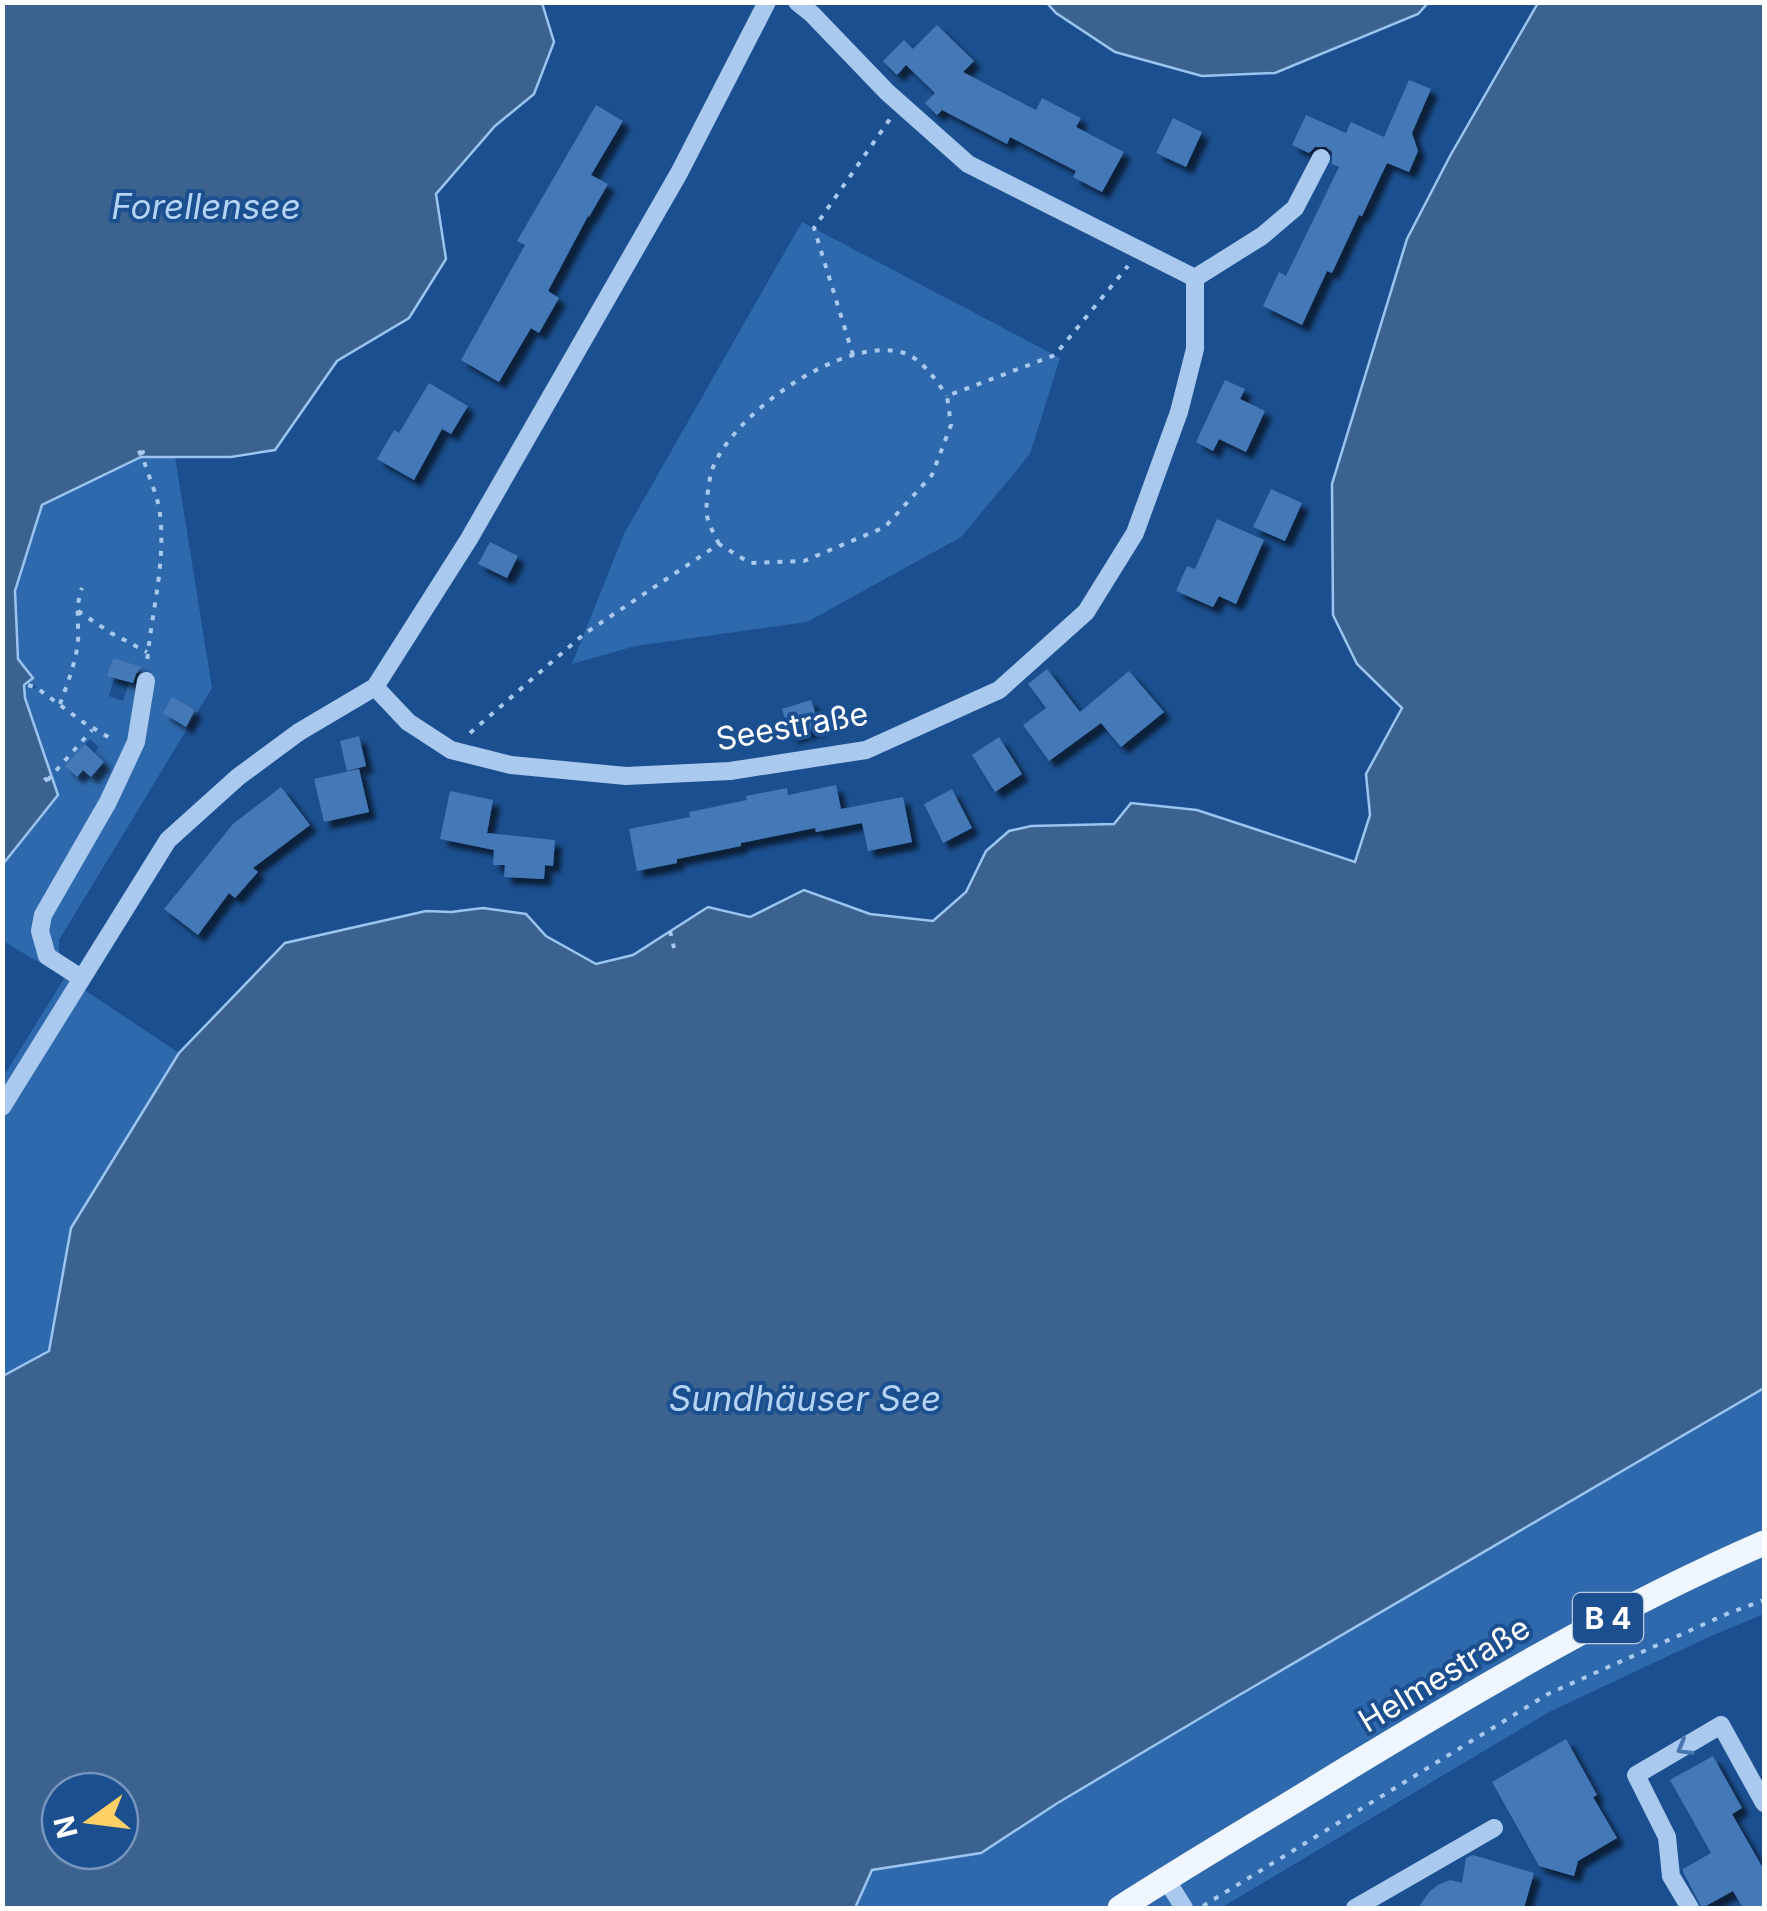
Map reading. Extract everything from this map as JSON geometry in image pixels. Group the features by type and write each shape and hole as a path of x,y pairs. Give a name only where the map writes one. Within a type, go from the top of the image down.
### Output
{"main road":[{"name":"Helmestraße","path":"1120,1908 1547,1650 1698,1572 1764,1543"}],"street":[{"path":"2,1107 168,840 238,777 299,732 375,687 469,538 660,206 767,2"},
{"path":"797,2 900,104 968,164 1196,278 1262,236 1295,208 1321,158"},
{"name":"Seestraße","path":"375,687 408,722 451,750 512,765 626,776 730,770 866,750 999,690 1086,612 1134,533 1179,412 1195,349 1196,278"},
{"path":"81,978 47,956 40,931 43,915 132,752 146,681"},
{"path":"1690,1908 1672,1876 1667,1837 1636,1776 1721,1725 1764,1803"},
{"path":"1355,1908 1494,1828"},
{"path":"1166,1879 1184,1908"}],"path":[{"path":"853,355 814,228 900,104"},
{"path":"947,396 1055,355 1140,251"},
{"path":"879,350 907,353 932,374 947,396 952,425 932,475 885,527 804,561 750,564 719,544 706,515 711,472 728,439 765,403 816,369 853,355 879,350"},
{"path":"140,454 160,512 162,555 150,621 146,681"},
{"path":"451,750 584,634 719,544"},
{"path":"60,704 76,654 78,598 82,588"},
{"path":"78,611 148,652"},
{"path":"28,684 132,752"},
{"path":"48,781 93,728"},
{"path":"670,931 674,948"},
{"path":"1198,1908 1548,1694 1764,1600"}],"shaded area":[{"path":"802,222 1060,358 1030,454 961,537 807,622 635,646 572,664 624,534"},
{"path":"141,457 175,457 212,688 59,940 59,958 52,970 3,941 3,864 58,795 25,698 24,685 35,689 36,686 27,683 32,677 18,659 15,591 42,505","holes":["113,658 141,667 136,684 129,683 123,701 109,696 114,678 108,675","90,739 99,747 94,753 104,763 91,777 83,770 66,766"]},
{"path":"65,977 179,1053 71,1228 49,1351 3,1376 2,1079"},
{"path":"1764,1388 1764,1614 1549,1712 1221,1908 855,1908 872,1870 981,1853 1229,1701"}],"water":[{"name":"Forellensee","path":"3,2 542,3 554,42 534,94 495,126 436,194 446,259 409,318 337,361 275,450 231,457 141,457 42,505 15,591 18,659 33,678 24,685 25,698 58,795 3,864"},
{"path":"1047,3 1428,3 1418,14 1275,73 1202,76 1115,52"},
{"name":"Sundhäuser See","path":"1538,3 1764,3 1764,1388 1229,1701 981,1853 872,1870 855,1908 3,1908 3,1376 49,1351 71,1228 179,1053 285,943 426,911 483,908 526,914 546,936 596,964 633,955 708,907 750,917 804,890 870,914 933,921 966,892 986,851 1009,831 1031,826 1114,824 1131,803 1197,810 1355,862 1370,815 1366,774 1402,708 1357,664 1333,615 1332,484 1407,239"}],"building":[{"path":"937,25 974,61 963,72 1036,110 1042,98 1081,118 1076,127 1124,152 1102,192 1073,177 1076,171 1010,137 1007,144 942,110 937,115 925,103 935,93 906,65 897,75 883,61 904,40 913,49"},
{"path":"1409,80 1431,89 1412,133 1418,151 1409,172 1387,163 1302,325 1263,306 1279,272 1286,276 1339,167 1332,164 1332,152 1326,147 1315,147 1309,153 1292,145 1306,115 1346,133 1351,122 1384,137"},
{"path":"596,105 623,121 591,175 608,184 548,291 559,298 539,333 531,328 499,382 461,360 525,245 517,241"},
{"path":"1173,118 1202,132 1186,167 1156,153"},
{"path":"1225,380 1245,389 1240,399 1265,411 1246,452 1219,439 1213,451 1196,442"},
{"path":"429,383 468,406 451,434 442,429 414,480 377,459 394,430 399,433"},
{"path":"1271,489 1302,503 1285,541 1253,527"},
{"path":"1217,519 1264,540 1236,604 1219,596 1213,607 1176,591 1187,566 1195,569"},
{"path":"490,542 518,556 507,578 478,564"},
{"path":"113,658 142,667 133,683 107,676"},
{"path":"1047,669 1080,712 1129,671 1164,712 1121,747 1101,723 1049,761 1023,725 1046,708 1028,684"},
{"path":"172,697 195,710 186,727 163,713"},
{"path":"811,700 820,727 791,737 782,709"},
{"path":"359,736 366,766 347,771 340,741"},
{"path":"999,737 1022,774 995,792 972,755"},
{"path":"85,744 104,762 91,777 83,770 77,777 65,766"},
{"path":"359,769 369,812 324,822 314,779"},
{"path":"836,785 841,809 903,797 912,842 868,851 862,823 741,843 637,871 629,829 690,817 689,812 747,800 746,796 787,788 788,795"},
{"path":"281,787 310,825 253,868 258,872 235,898 229,893 198,935 164,909 233,824"},
{"path":"952,789 972,828 943,843 924,804"},
{"path":"450,791 493,800 487,833 555,840 553,866 545,865 544,879 504,877 505,865 493,865 494,850 440,839"},
{"path":"1566,1739 1617,1838 1578,1861 1574,1876 1539,1866 1492,1782"},
{"path":"1713,1756 1742,1808 1732,1814 1764,1870 1764,1908 1743,1908 1733,1891 1702,1908 1683,1872 1711,1853 1670,1780"},
{"path":"1473,1855 1534,1873 1524,1908 1418,1908 1438,1885 1450,1880 1462,1883 1466,1858"}]}
